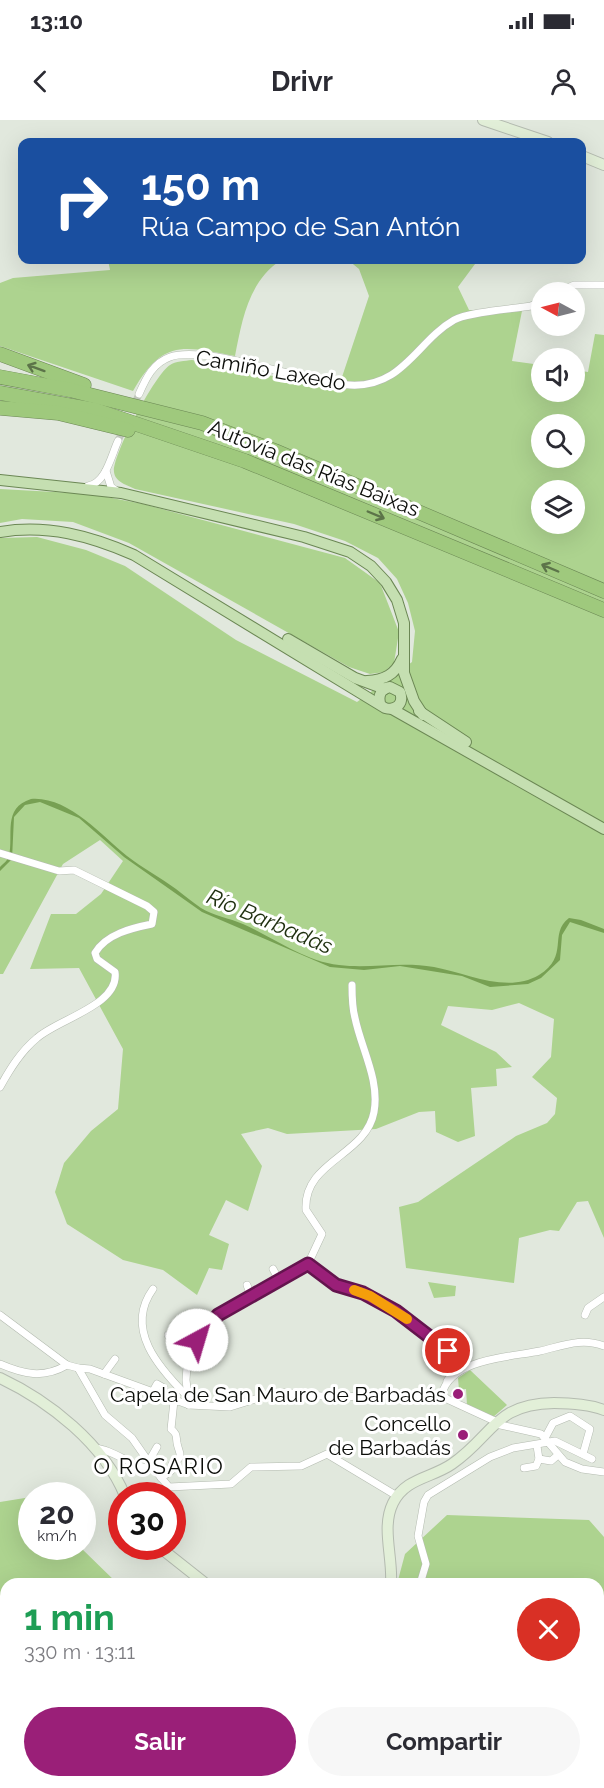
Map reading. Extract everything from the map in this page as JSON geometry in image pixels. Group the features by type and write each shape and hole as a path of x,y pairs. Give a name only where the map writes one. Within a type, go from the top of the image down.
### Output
{"highway":[{"path":"0,354 150,409"},
{"name":"Autovía das Rías Baixas","path":"0,377 70,390 202,423 275,451 604,591"},
{"name":"Autovía das Rías Baixas","path":"0,393 95,411 245,461 604,610"},
{"path":"0,408 58,413 140,433 322,492"}],"main road":[{"path":"0,480 83,487 121,493 304,537 350,552 371,566 386,582 396,600 404,623 404,653 400,671 401,697 399,705 392,709"},
{"path":"0,532 19,529 53,530 87,538 134,555 385,708 392,709 604,829"},
{"path":"174,579 211,595 365,682 397,689 401,697 423,715 496,760 536,789"},
{"path":"365,682 378,681 400,671"},
{"path":"380,703 380,695 400,671"},
{"path":"400,671 423,715"}],"street":[{"path":"483,120 536,138"},
{"path":"586,158 604,165"},
{"path":"585,285 604,285"},
{"name":"Camiño Laxedo","path":"139,394 153,367 169,357 183,354 212,357 329,382 365,385 381,380 408,363 432,338 457,318 531,306"},
{"path":"102,490 106,468 118,441"},
{"path":"83,487 95,485 104,478"},
{"path":"104,478 111,487 121,493"},
{"path":"0,1087 21,1054 50,1028 101,1002 114,988 115,972 97,959 95,953 100,945 112,937 152,924 154,912 147,906 74,870 59,871 7,855"},
{"path":"189,1405 187,1396 188,1353 196,1340 218,1315 308,1264 322,1234 306,1210 312,1182 331,1161 359,1141 374,1114 375,1091 354,1016 352,985"},
{"path":"308,1264 336,1285 363,1293 396,1311 459,1359 459,1364 442,1391"},
{"path":"273,1269 279,1280"},
{"path":"247,1285 251,1296"},
{"path":"153,1289 142,1305 141,1315 150,1352 153,1360 187,1396"},
{"path":"585,1316 588,1308 604,1297"},
{"path":"0,1315 67,1365 90,1369 189,1405 230,1407 277,1392 333,1397 442,1391 497,1423 533,1431 547,1440 565,1462 579,1468 604,1472"},
{"path":"182,1318 196,1340"},
{"path":"168,1335 190,1332"},
{"path":"442,1391 460,1372 489,1359 581,1341 604,1346"},
{"path":"104,1374 115,1359"},
{"path":"0,1364 33,1374 53,1372 67,1365"},
{"path":"78,1368 105,1415 132,1438 170,1487 227,1485 237,1482 253,1467 301,1466 327,1454 397,1496"},
{"path":"0,1378 40,1398 56,1411 93,1448 118,1482"},
{"path":"161,1478 171,1471 172,1464 179,1460 182,1454 177,1435 171,1429 174,1401"},
{"path":"391,1578 392,1556 387,1525 388,1515 397,1496 410,1482 453,1464 497,1423 512,1412 532,1404 583,1404 604,1410"},
{"path":"547,1440 553,1423 570,1416 590,1430 583,1454"},
{"path":"422,1578 426,1564 418,1536 425,1498 490,1457 513,1448 537,1446 547,1440 556,1441 592,1459"},
{"path":"524,1468 537,1466 539,1459 537,1446"},
{"path":"93,1448 129,1459 146,1469 151,1465 157,1447"},
{"path":"539,1459 551,1461 558,1455"},
{"path":"176,1560 198,1578"}],"shaded area":[{"path":"109,264 276,264 261,279 248,303 235,356 201,350 175,350 164,354 154,362 133,391 0,346 0,283 13,278 110,270"},
{"path":"353,264 475,264 458,287 469,310 522,311 512,361 531,364 531,402 585,402 585,372 588,372 595,334 604,335 604,1238 588,1201 577,1202 559,1231 550,1230 519,1238 514,1283 406,1268 399,1207 418,1202 516,1136 547,1123 555,1114 557,1098 532,1077 551,1057 554,1019 519,1003 492,1010 448,1006 441,1025 496,1052 512,1067 496,1069 497,1086 471,1088 475,1136 458,1142 436,1132 435,1111 419,1112 376,1129 287,1134 268,1128 241,1134 262,1166 248,1211 226,1200 209,1235 229,1244 222,1270 209,1268 197,1295 163,1270 123,1260 67,1224 55,1192 64,1163 91,1131 118,1109 123,1049 79,968 30,969 51,914 76,914 101,894 123,861 100,840 63,864 3,974 0,974 0,538 37,537 86,550 125,566 236,640 357,702 412,662 415,631 408,603 397,579 378,558 345,541 294,524 135,489 119,481 114,472 115,463 127,433 145,399 163,372 175,363 192,360 338,389 369,296 359,269"},
{"path":"0,489 91,494 143,504 345,558 380,583 399,632 394,663 384,672 370,674 349,667 129,543 73,522 22,519 0,523"},
{"path":"31,799 45,800 71,810 133,860 201,908 243,924 302,954 326,963 351,966 421,965 487,980 514,983 539,975 548,968 557,953 560,931 569,918 604,929 604,933 570,922 562,935 560,960 541,978 528,984 490,987 462,976 400,966 364,970 330,967 202,912 124,857 79,818 40,802 25,805 14,817 12,859 0,871 0,867 9,856 13,815 22,803"},
{"path":"428,1282 456,1286 455,1296 434,1298"},
{"path":"470,1370 507,1405 492,1418 467,1405 466,1389 459,1390 458,1378"},
{"path":"18,1499 18,1560 93,1560 112,1578 0,1578 0,1502"},
{"path":"447,1515 589,1520 604,1537 604,1578 399,1578 405,1554"}],"tunnel":[{"path":"118,441 139,394"}],"slow traffic":[{"path":"354,1290 370,1296 407,1319"}],"place":[{"name":"Capela de San Mauro de Barbadás","path":"458,1394"},
{"name":"Concello de Barbadás","path":"463,1435"}],"district":[{"name":"O ROSARIO","path":"159,1466"}],"route":[{"path":"197,1340 218,1315 308,1264 336,1285 370,1296 401,1314 448,1351"}],"water label":[{"name":"Río Barbadás","path":"270,921"}]}
